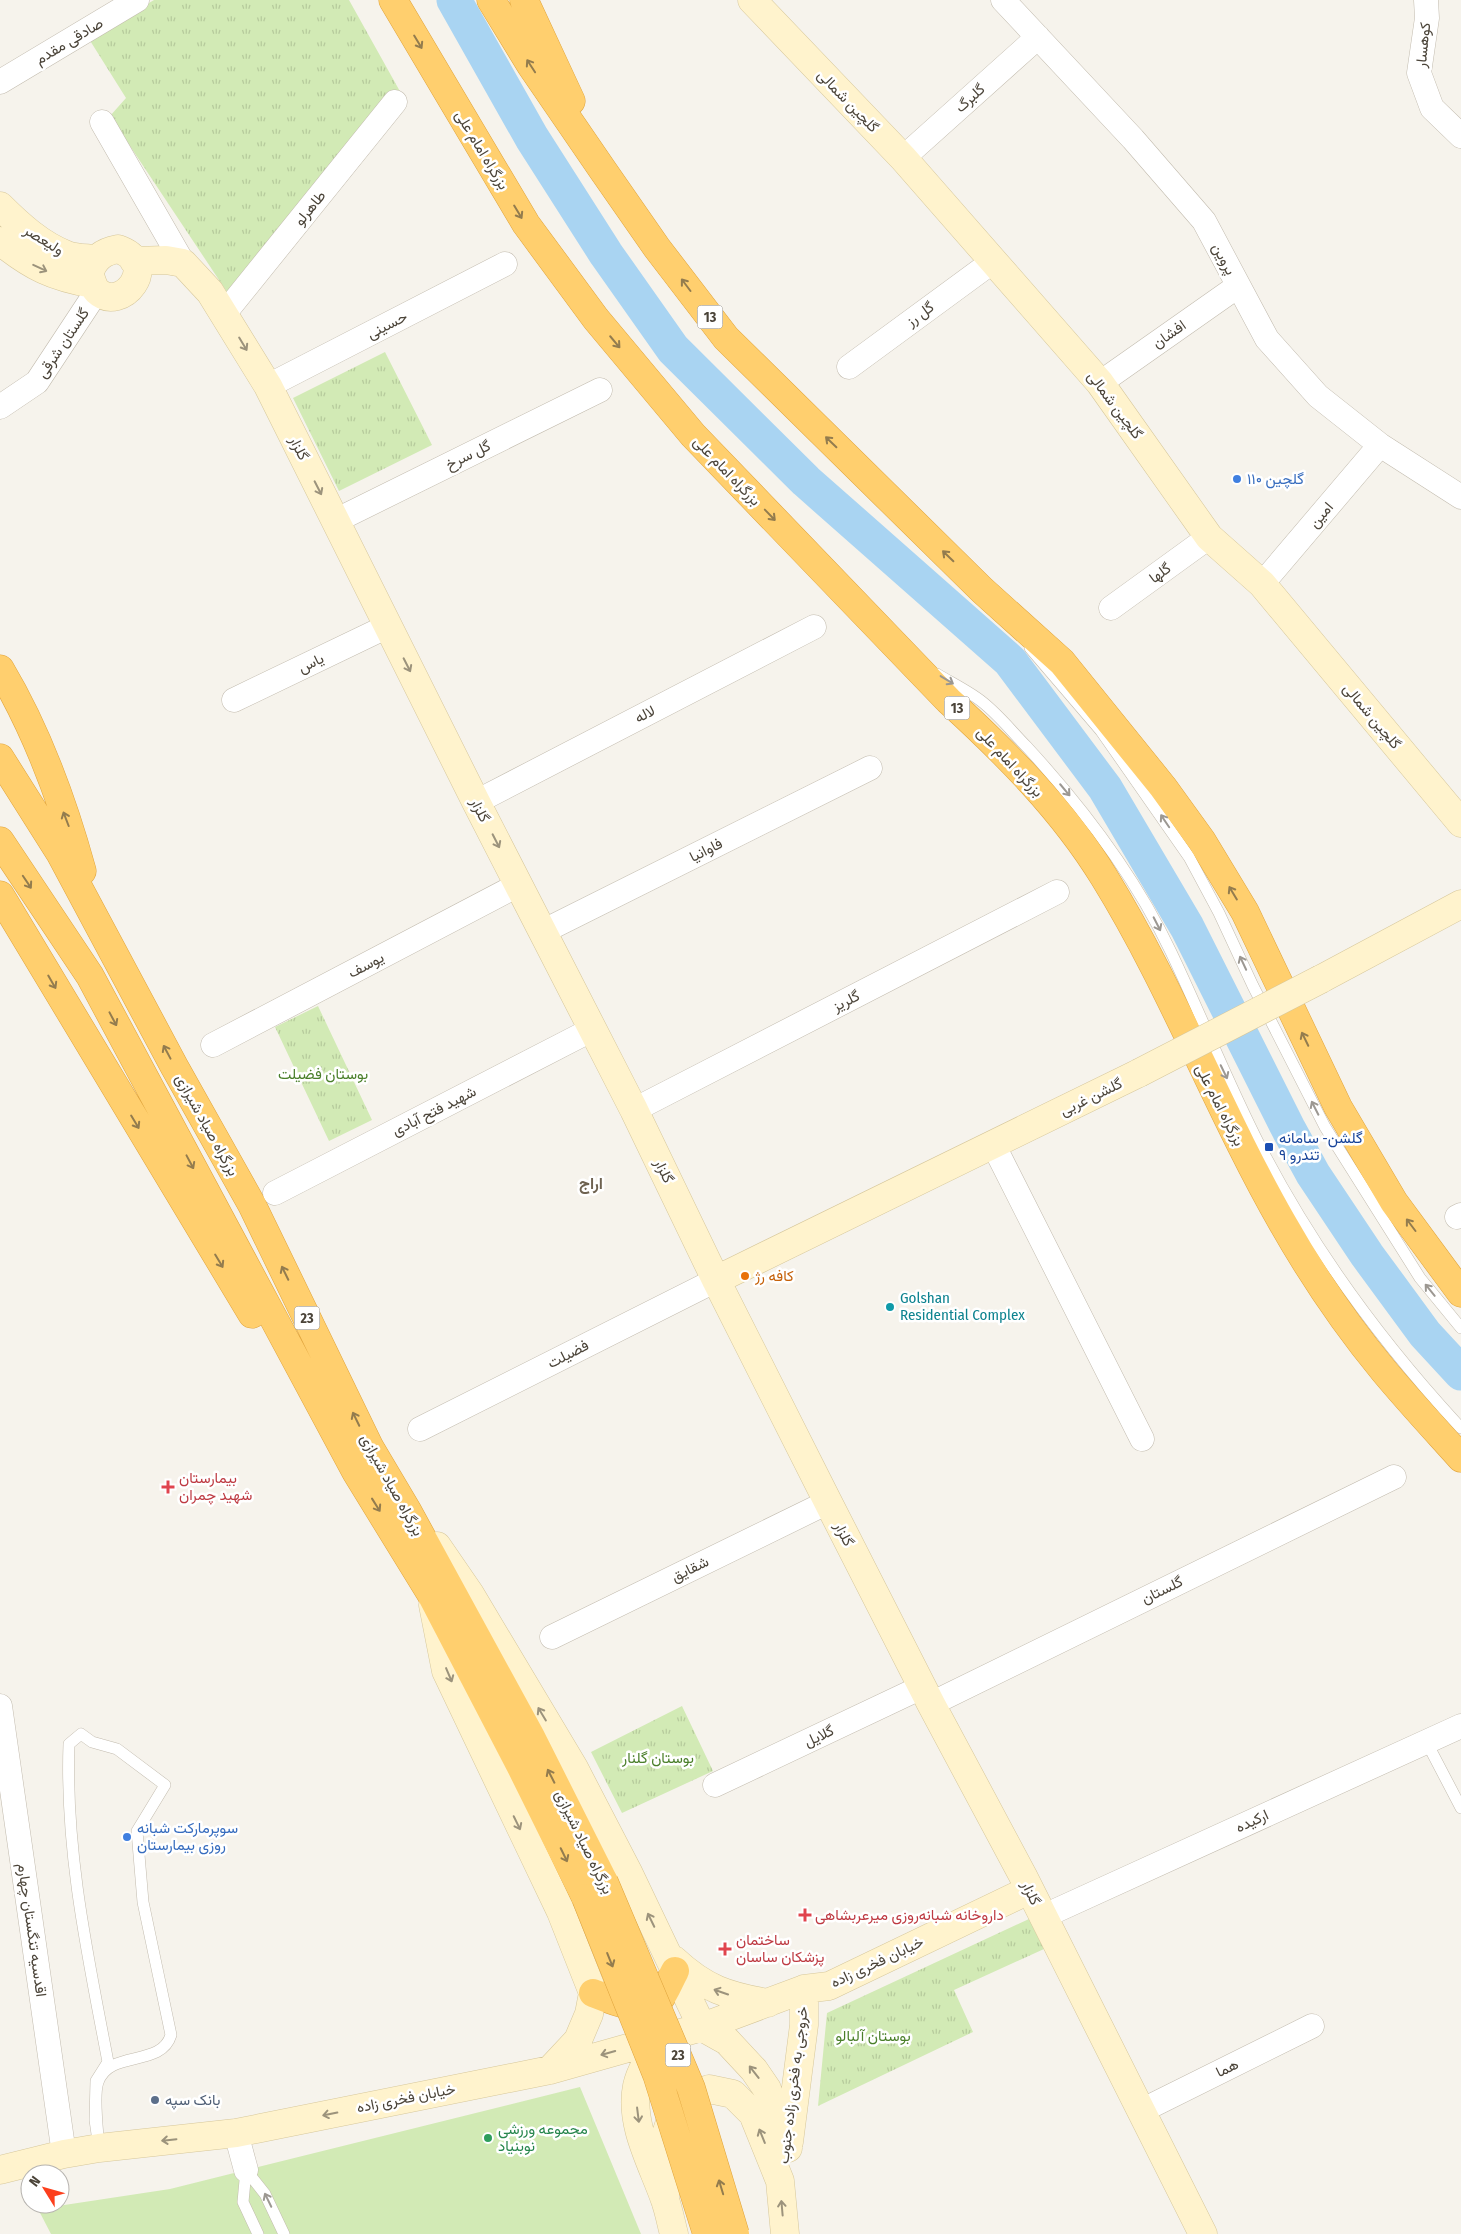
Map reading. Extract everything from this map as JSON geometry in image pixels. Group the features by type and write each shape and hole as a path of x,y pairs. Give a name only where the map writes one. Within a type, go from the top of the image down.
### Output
{"highway":[{"name":"بزرگراه امام علی","path":"393,0 526,224 596,319 693,435 1024,776 1063,820 1103,875 1141,944 1241,1146 1282,1223 1327,1296 1384,1371 1461,1458"},
{"name":"13","path":"492,0 530,64 602,169 657,248 726,338 982,590 1062,662 1163,787 1202,841 1249,921 1338,1107 1394,1202 1461,1293"},
{"path":"524,0 602,169"},
{"path":"0,669 38,746 70,827 94,916"},
{"name":"بزرگراه صیاد شیرازی","path":"0,758 60,853 252,1205 370,1448 408,1512 531,1737 595,1890 681,2062 735,2234"},
{"name":"بزرگراه صیاد شیرازی","path":"0,841 90,976 356,1472 431,1594 520,1765 595,1890 657,2075 707,2234"},
{"path":"0,895 297,1389 356,1472"},
{"path":"593,1993 623,2004 649,2006 659,2001 671,1962"}],"main road":[{"name":"گلچین شمالی","path":"752,0 903,158 992,262 1100,383 1209,538 1262,584 1461,823"},
{"name":"ولیعصر","path":"0,206 21,226 46,244 68,255 95,278"},
{"name":"ولیعصر","path":"0,241 33,266 62,278 95,278"},
{"path":"118,248 128,252 134,261 138,275 136,282 128,291 118,296 105,295 95,278 107,251 118,248"},
{"path":"134,261 166,260 183,263"},
{"name":"گلزار","path":"183,263 210,292 268,386 476,802 634,1110 716,1280 828,1502 926,1695 1026,1883 1203,2234"},
{"name":"گلشن غربی","path":"716,1280 994,1146 1139,1073 1321,980 1461,904"},
{"path":"408,1512 443,1553 465,1586 574,1768 702,2027 727,2041 754,2070 767,2089 788,2148"},
{"path":"431,1594 446,1670 561,1912 593,1993 590,2014 578,2040 550,2070"},
{"name":"خیابان فخری زاده","path":"0,2170 64,2154 99,2148 236,2132 550,2070 702,2027 804,1989 829,1986 1026,1883"},
{"path":"671,1962 712,1989 736,1997 768,2003"},
{"name":"خروجی به فخری زاده جنوب","path":"780,2181 788,2148 804,2025 804,1989"},
{"path":"662,2038 646,2063 637,2086 636,2110 642,2140 665,2200 674,2234"},
{"path":"665,2200 665,2137 671,2119 685,2101 710,2089 733,2094 753,2114 780,2181 785,2234"}],"street":[{"name":"صادقی مقدم","path":"0,82 137,0"},
{"name":"پروین","path":"1003,0 1133,139 1204,221 1267,339 1318,396 1380,445 1461,497"},
{"name":"کوهسار","path":"1426,0 1427,18 1419,73 1432,108 1461,136"},
{"name":"گلبرگ","path":"903,158 1038,37"},
{"name":"طاهرلو","path":"224,314 395,102"},
{"name":"گلزار","path":"102,122 183,263"},
{"name":"گل رز","path":"849,367 992,262"},
{"name":"حسینی","path":"268,386 505,264"},
{"name":"گلستان شرقی","path":"0,407 37,382 95,278"},
{"name":"افشان","path":"1100,383 1238,286"},
{"name":"گل سرخ","path":"335,521 600,390"},
{"name":"امین","path":"1262,584 1380,445"},
{"name":"گلها","path":"1111,608 1209,538"},
{"name":"یاس","path":"234,700 388,626"},
{"name":"لاله","path":"476,802 814,627"},
{"name":"فاوانیا","path":"542,932 870,768"},
{"name":"یوسف","path":"214,1045 518,885"},
{"name":"گلریز","path":"634,1110 1057,892"},
{"name":"شهید فتح آبادی","path":"275,1193 593,1029"},
{"path":"994,1146 1142,1439"},
{"name":"فضیلت","path":"420,1429 716,1280"},
{"name":"گلستان","path":"926,1695 1394,1477"},
{"name":"شقایق","path":"552,1637 828,1502"},
{"name":"گلایل","path":"715,1785 926,1695"},
{"name":"اقدسیه تنگستان چهارم","path":"0,1706 64,2154"},
{"name":"ارکیده","path":"1042,1917 1461,1726"},
{"name":"هما","path":"1140,2111 1312,2026"},
{"path":"236,2132 246,2170"}],"lane":[{"path":"982,590 1055,679 1101,730 1168,824 1189,857 1219,913 1253,986 1325,1127 1420,1278 1461,1328"},
{"path":"905,655 978,699 1051,773 1096,828 1153,916 1261,1148 1309,1230 1360,1307 1438,1404 1461,1428"},
{"path":"8,928 15,930 32,947"},
{"path":"81,1734 92,1742 117,1749 165,1785 137,1831 143,1902 171,2035 168,2043 161,2051 110,2065 98,2082 96,2120 99,2148 95,2120 96,2081 108,2062 79,1910 70,1841 69,1744 81,1734"},
{"path":"1426,1742 1461,1808"},
{"path":"246,2170 243,2202 258,2234"},
{"path":"246,2170 265,2194 284,2234"}],"green space":[{"path":"154,0 349,0 402,95 227,292 110,116 126,98 89,39"},
{"path":"385,352 432,445 339,491 293,398"},
{"name":"بوستان فضیلت","path":"318,1006 372,1120 329,1141 275,1027"},
{"name":"بوستان گلنار","path":"682,1706 713,1771 622,1813 591,1752"},
{"name":"بوستان آلبالو","path":"1029,1919 1044,1949 954,1990 973,2032 818,2106 827,2013"},
{"name":"مجموعه ورزشی نوبنیاد","path":"580,2087 641,2234 51,2234 41,2214 70,2214 70,2204 170,2189"}],"waterway":[{"path":"454,0 532,138 606,254 673,349 806,481 1010,661 1105,788 1187,927 1313,1174 1367,1255 1425,1334 1461,1373"}],"place":[{"name":"گلچین ۱۱۰","path":"1237,479"},
{"name":"گلشن- سامانه ۹ تندرو","path":"1269,1147"},
{"name":"کافه رژ","path":"745,1276"},
{"name":"Golshan Residential Complex","path":"890,1307"},
{"name":"بیمارستان شهید چمران","path":"168,1487"},
{"name":"سوپرمارکت شبانه روزی بیمارستان","path":"127,1837"},
{"name":"داروخانه شبانه‌روزی میرعربشاهی","path":"805,1915"},
{"name":"ساختمان پزشکان ساسان","path":"725,1949"},
{"name":"بانک سپه","path":"155,2100"},
{"name":"مجموعه ورزشی نوبنیاد","path":"488,2138"}],"district":[{"name":"اراج","path":"591,1183"}]}
